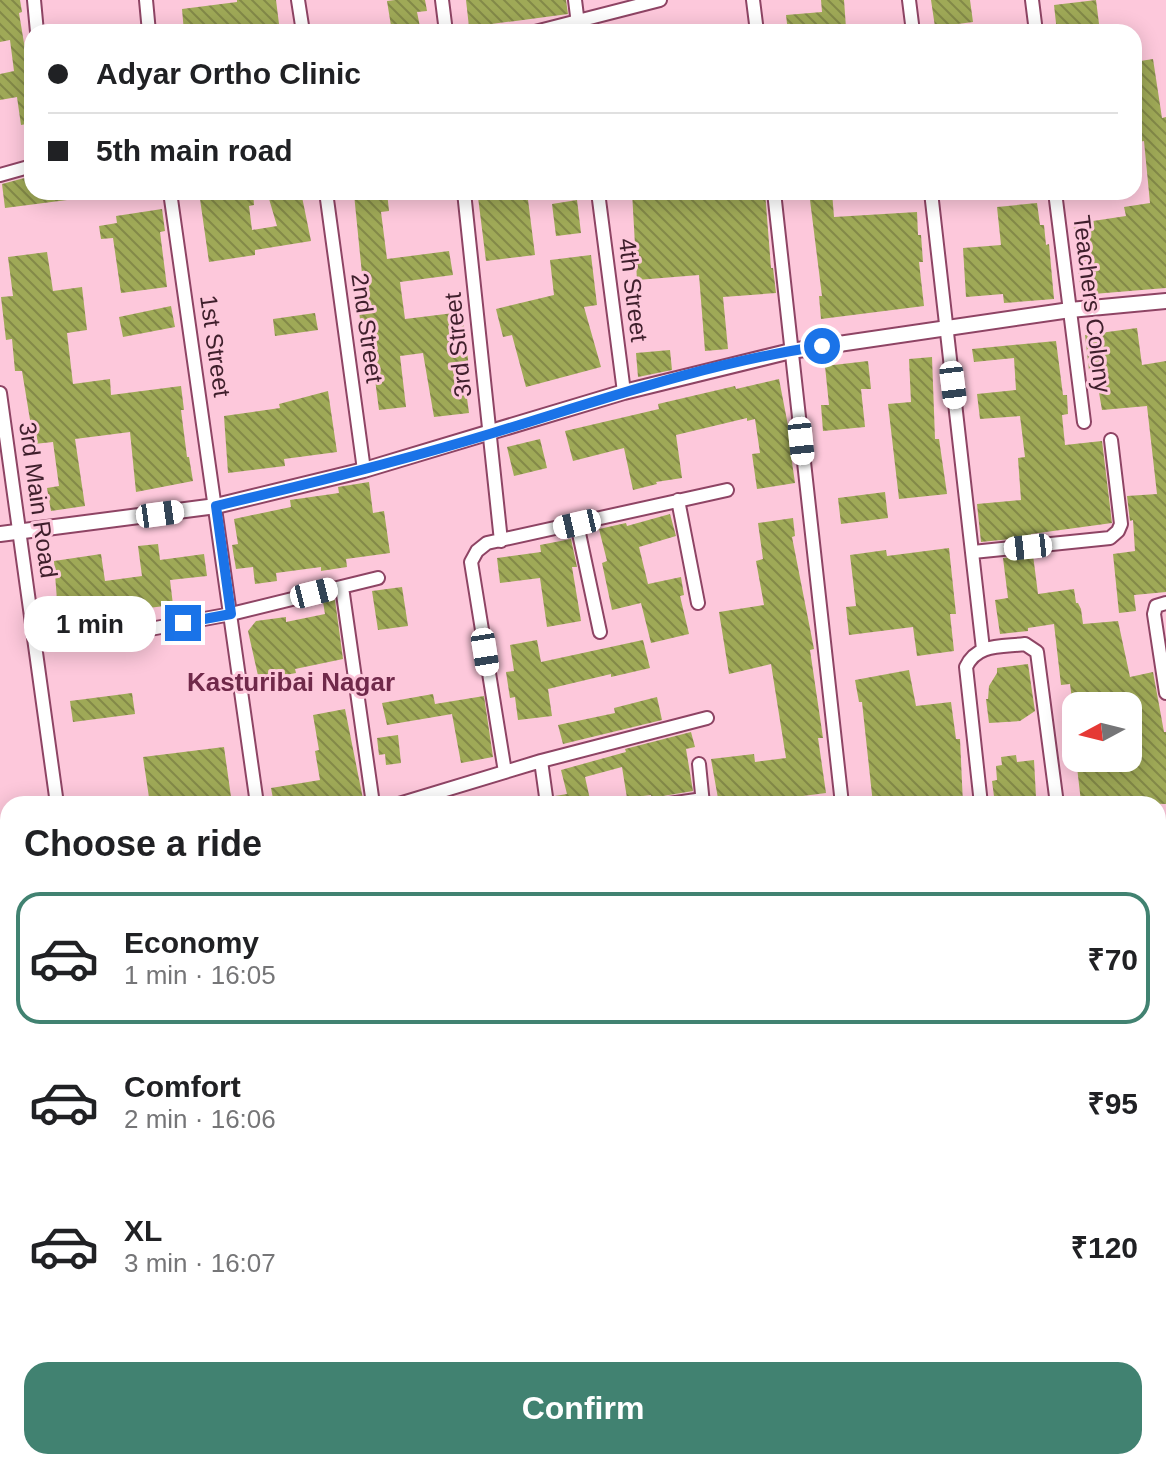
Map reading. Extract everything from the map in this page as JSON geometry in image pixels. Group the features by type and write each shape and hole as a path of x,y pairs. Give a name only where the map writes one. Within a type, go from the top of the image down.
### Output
{"street":[{"path":"34,0 36,24"},
{"path":"146,0 148,24"},
{"path":"298,0 302,24"},
{"path":"442,0 445,24"},
{"path":"575,0 578,24"},
{"path":"587,24 660,0"},
{"path":"753,0 756,24"},
{"path":"909,0 912,24"},
{"path":"1032,0 1035,24"},
{"path":"0,175 24,168"},
{"name":"1st Street","path":"171,200 256,796"},
{"name":"2nd Street","path":"327,200 364,470"},
{"name":"3rd Street","path":"465,200 501,541"},
{"name":"4th Street","path":"599,200 624,392"},
{"path":"775,200 841,796"},
{"path":"932,200 983,649"},
{"name":"Teachers Colony","path":"1056,200 1084,422"},
{"path":"0,534 216,506 364,470 624,392 791,351 1070,310 1166,301"},
{"name":"3rd Main Road","path":"0,393 6,467 21,532 56,796"},
{"path":"973,552 1115,535 1121,524 1111,440"},
{"path":"505,772 471,562 477,551 487,543 727,490"},
{"path":"678,500 698,603"},
{"path":"577,524 600,632"},
{"path":"134,632 231,614 378,578"},
{"path":"342,587 372,796"},
{"path":"1161,605 1154,614 1166,693"},
{"path":"980,796 966,667 975,652 1025,644 1037,652 1056,796"},
{"path":"445,796 541,761 707,718"},
{"path":"541,761 546,796"},
{"path":"699,764 702,796"}],"building":[{"path":"0,0 20,0 24,43 24,124 21,125 17,97 0,100 0,74 14,71 10,40 0,42"},
{"path":"276,0 279,24 183,24 182,9"},
{"path":"425,0 427,11 417,12 419,24 391,24 387,1"},
{"path":"466,0 566,0 568,14 469,24"},
{"path":"821,0 844,0 846,24 787,24 786,15 822,12"},
{"path":"931,0 970,0 973,22 935,24"},
{"path":"1096,0 1099,24 1056,24 1054,5"},
{"path":"1153,59 1162,118 1166,117 1166,288 1081,295 1078,268 1082,268 1073,224 1126,216 1124,207 1150,203 1142,141 1142,61"},
{"path":"24,178 24,200 67,200 5,208 2,184"},
{"path":"200,200 254,200 254,205 249,206 252,230 277,226 269,200 303,200 311,241 255,250 255,255 209,262"},
{"path":"355,200 388,200 389,211 381,212 387,259 449,251 453,275 400,282 405,319 462,312 470,375 464,376 469,413 434,417 423,353 400,356 406,407 379,410 373,364 366,365 358,304 365,304"},
{"path":"478,200 528,200 535,255 486,261"},
{"path":"577,200 581,233 556,236 552,204"},
{"path":"632,200 766,200 776,293 723,297 728,349 705,351 699,275 637,280"},
{"path":"810,200 833,200 834,217 917,212 924,306 821,319 819,296 822,296"},
{"path":"1037,203 1040,225 1044,225 1046,245 1049,244 1054,299 1004,303 1003,294 966,297 963,248 1001,245 997,207"},
{"path":"162,209 165,231 160,232 167,287 121,293 113,238 101,239 99,226 117,223 116,216"},
{"path":"47,252 53,291 82,287 87,330 67,333 73,384 110,379 111,395 181,386 184,410 181,410 193,481 136,492 130,432 75,439 85,506 51,511 47,488 59,486 53,442 34,444 22,371 15,371 12,339 6,340 1,297 13,296 8,257"},
{"path":"591,255 597,305 584,307 601,367 526,387 512,335 503,337 496,309 554,295 550,260"},
{"path":"171,306 175,327 123,337 119,317"},
{"path":"315,313 318,330 275,336 273,319"},
{"path":"1137,328 1142,365 1166,361 1166,592 1134,595 1136,611 1119,613 1113,554 1135,551 1133,520 1130,521 1127,496 1157,494 1147,406 1102,410 1095,369 1089,370 1085,335"},
{"path":"1056,341 1063,395 1067,395 1068,414 1062,415 1065,445 1102,441 1112,523 981,542 977,504 1021,500 1018,458 1025,457 1020,416 980,419 977,394 1016,390 1014,358 974,362 972,349"},
{"path":"670,350 672,370 638,377 636,353"},
{"path":"932,357 935,439 939,439 947,494 899,499 888,404 911,402 909,359"},
{"path":"868,361 871,389 861,389 865,427 823,431 821,405 829,405 825,366"},
{"path":"779,379 791,441 795,483 757,489 752,454 760,453 755,419 747,421 747,418 676,435 682,478 633,490 624,448 573,461 565,431 659,409 658,404"},
{"path":"328,391 337,452 284,459 285,466 228,473 224,416 280,408 279,404"},
{"path":"540,439 547,468 514,476 507,447"},
{"path":"369,482 373,513 384,511 390,553 346,559 347,567 276,573 277,581 255,584 253,567 236,569 232,545 238,544 234,519 291,507 290,500 339,493 338,487"},
{"path":"885,492 888,518 841,524 838,498"},
{"path":"670,514 676,536 639,547 648,584 681,577 684,595 680,596 689,634 651,643 641,603 612,610 602,563 607,561 599,529 626,523 627,526"},
{"path":"793,518 795,536 792,537 814,649 810,650 823,738 818,738 826,793 718,796 711,759 754,754 755,762 786,758 771,664 729,674 719,612 764,605 756,561 763,559 758,523"},
{"path":"571,539 577,567 572,567 581,621 547,627 540,578 500,583 497,558 541,552 540,545"},
{"path":"158,544 160,560 204,554 207,576 170,580 173,605 140,609 142,621 113,627 115,645 61,652 54,561 101,554 105,581 142,576 138,546"},
{"path":"949,548 956,614 950,614 954,651 917,656 913,627 849,635 846,607 856,606 850,555 886,550 887,556"},
{"path":"1033,555 1038,594 1074,589 1083,624 1118,621 1130,677 1153,672 1166,732 1166,796 1080,796 1078,772 1142,772 1142,692 1071,692 1070,684 1061,685 1054,624 1000,634 995,600 1008,598 1003,558"},
{"path":"402,587 408,626 378,630 372,591"},
{"path":"335,600 343,659 259,680 248,631 256,621 286,617 286,622 325,614 323,602"},
{"path":"537,640 541,662 643,640 650,668 548,689 552,716 518,720 515,697 510,698 506,672 514,671 510,645"},
{"path":"1028,664 1035,711 1020,721 989,723 986,699 997,668"},
{"path":"909,670 916,706 951,702 956,739 960,739 963,796 872,796 862,702 859,702 855,680"},
{"path":"132,693 135,714 73,722 70,701"},
{"path":"433,694 435,704 484,696 493,757 461,763 452,714 387,725 382,703"},
{"path":"657,697 662,720 563,744 558,725 615,713 614,708"},
{"path":"345,709 362,796 272,796 271,788 320,780 313,715"},
{"path":"691,732 695,747 686,749 693,791 663,796 627,796 622,767 585,777 589,796 555,796 567,794 561,770 626,752 625,749"},
{"path":"398,735 401,763 386,765 385,754 379,755 377,738"},
{"path":"224,747 231,796 149,796 143,757"},
{"path":"1016,755 1017,762 1034,760 1036,796 994,796 992,781 997,780 996,766 1002,765 1001,757"}],"district":[{"name":"Kasturibai Nagar","path":"291,682"}],"route":[{"path":"183,623 231,614 216,506 364,470 624,392 822,346"}]}
